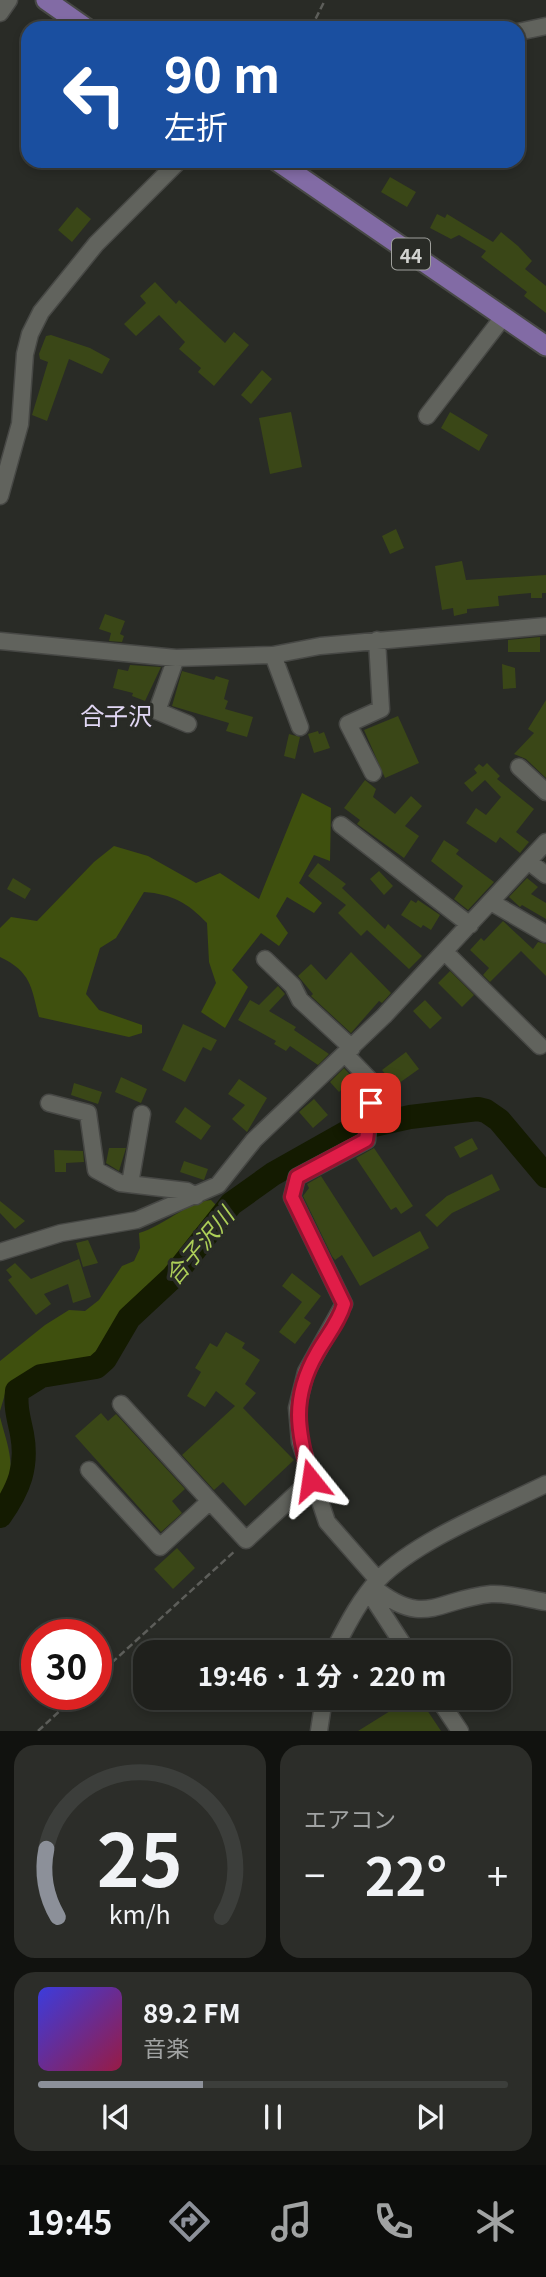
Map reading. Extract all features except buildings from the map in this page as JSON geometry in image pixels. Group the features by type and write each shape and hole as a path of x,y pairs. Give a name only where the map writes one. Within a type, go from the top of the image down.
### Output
{"main road":[{"path":"46,0 76,21"},
{"name":"44","path":"287,168 546,346"}],"street":[{"path":"0,13 9,0"},
{"path":"525,30 546,26"},
{"path":"0,496 20,424 25,354 30,334 41,312 96,244 172,168"},
{"path":"426,416 504,316"},
{"path":"0,641 176,657 273,655 377,640 546,626"},
{"path":"373,773 348,724 381,709 377,640"},
{"path":"273,655 300,727"},
{"path":"176,657 157,711 188,724"},
{"path":"519,767 546,792"},
{"path":"341,825 470,925"},
{"path":"1,1254 61,1233 137,1220 218,1185 254,1140 348,1051 445,952 546,842"},
{"path":"528,861 546,875"},
{"path":"491,902 546,934"},
{"path":"445,952 540,1046"},
{"path":"265,959 293,986 300,1000 348,1051 371,1081 366,1140 297,1177 292,1197 344,1304 306,1373 297,1408 300,1442 327,1522 373,1586 402,1640"},
{"path":"49,1103 88,1113 96,1170 120,1183 187,1191 196,1196"},
{"path":"130,1184 142,1114"},
{"path":"121,1404 246,1541 311,1480"},
{"path":"89,1470 160,1547 210,1501"},
{"path":"340,1640 373,1586 410,1555 546,1484"},
{"path":"373,1586 393,1604 409,1608 441,1607 491,1594 546,1602"},
{"path":"319,1731 322,1710"},
{"path":"446,1710 460,1731"}],"path":[{"path":"314,21 325,0"},
{"path":"112,1663 246,1541"},
{"path":"38,1731 61,1710"}],"green space":[{"path":"302,793 331,808 330,861 314,855 299,883 322,903 314,913 287,897 276,916 288,933 279,946 261,933 232,970 248,987 225,1028 201,1012 216,983 209,962 207,923 179,901 144,892 116,938 100,948 86,994 99,1010 142,1025 142,1033 129,1037 39,1017 24,974 0,957 0,928 11,917 37,921 94,862 114,846 148,856 196,883 220,873 259,899"},
{"path":"211,1200 217,1206 202,1230 120,1325 107,1353 86,1365 43,1365 8,1384 0,1411 0,1361 45,1325 69,1310 85,1311 99,1300 122,1266 134,1261 140,1248 139,1233 192,1205"},
{"path":"0,1417 9,1449 10,1468 6,1488 0,1499"}],"waterway":[{"name":"合子沢川","path":"0,1516 17,1487 23,1467 24,1446 17,1408 17,1391 41,1376 96,1367 105,1359 129,1318 173,1277 231,1204 273,1174 351,1130 410,1117 478,1109 499,1120 546,1176"}],"district":[{"name":"合子沢","path":"116,714"}],"route":[{"path":"311,1480 300,1442 297,1408 306,1373 342,1313 344,1304 292,1197 297,1177 366,1140 371,1103"}]}
